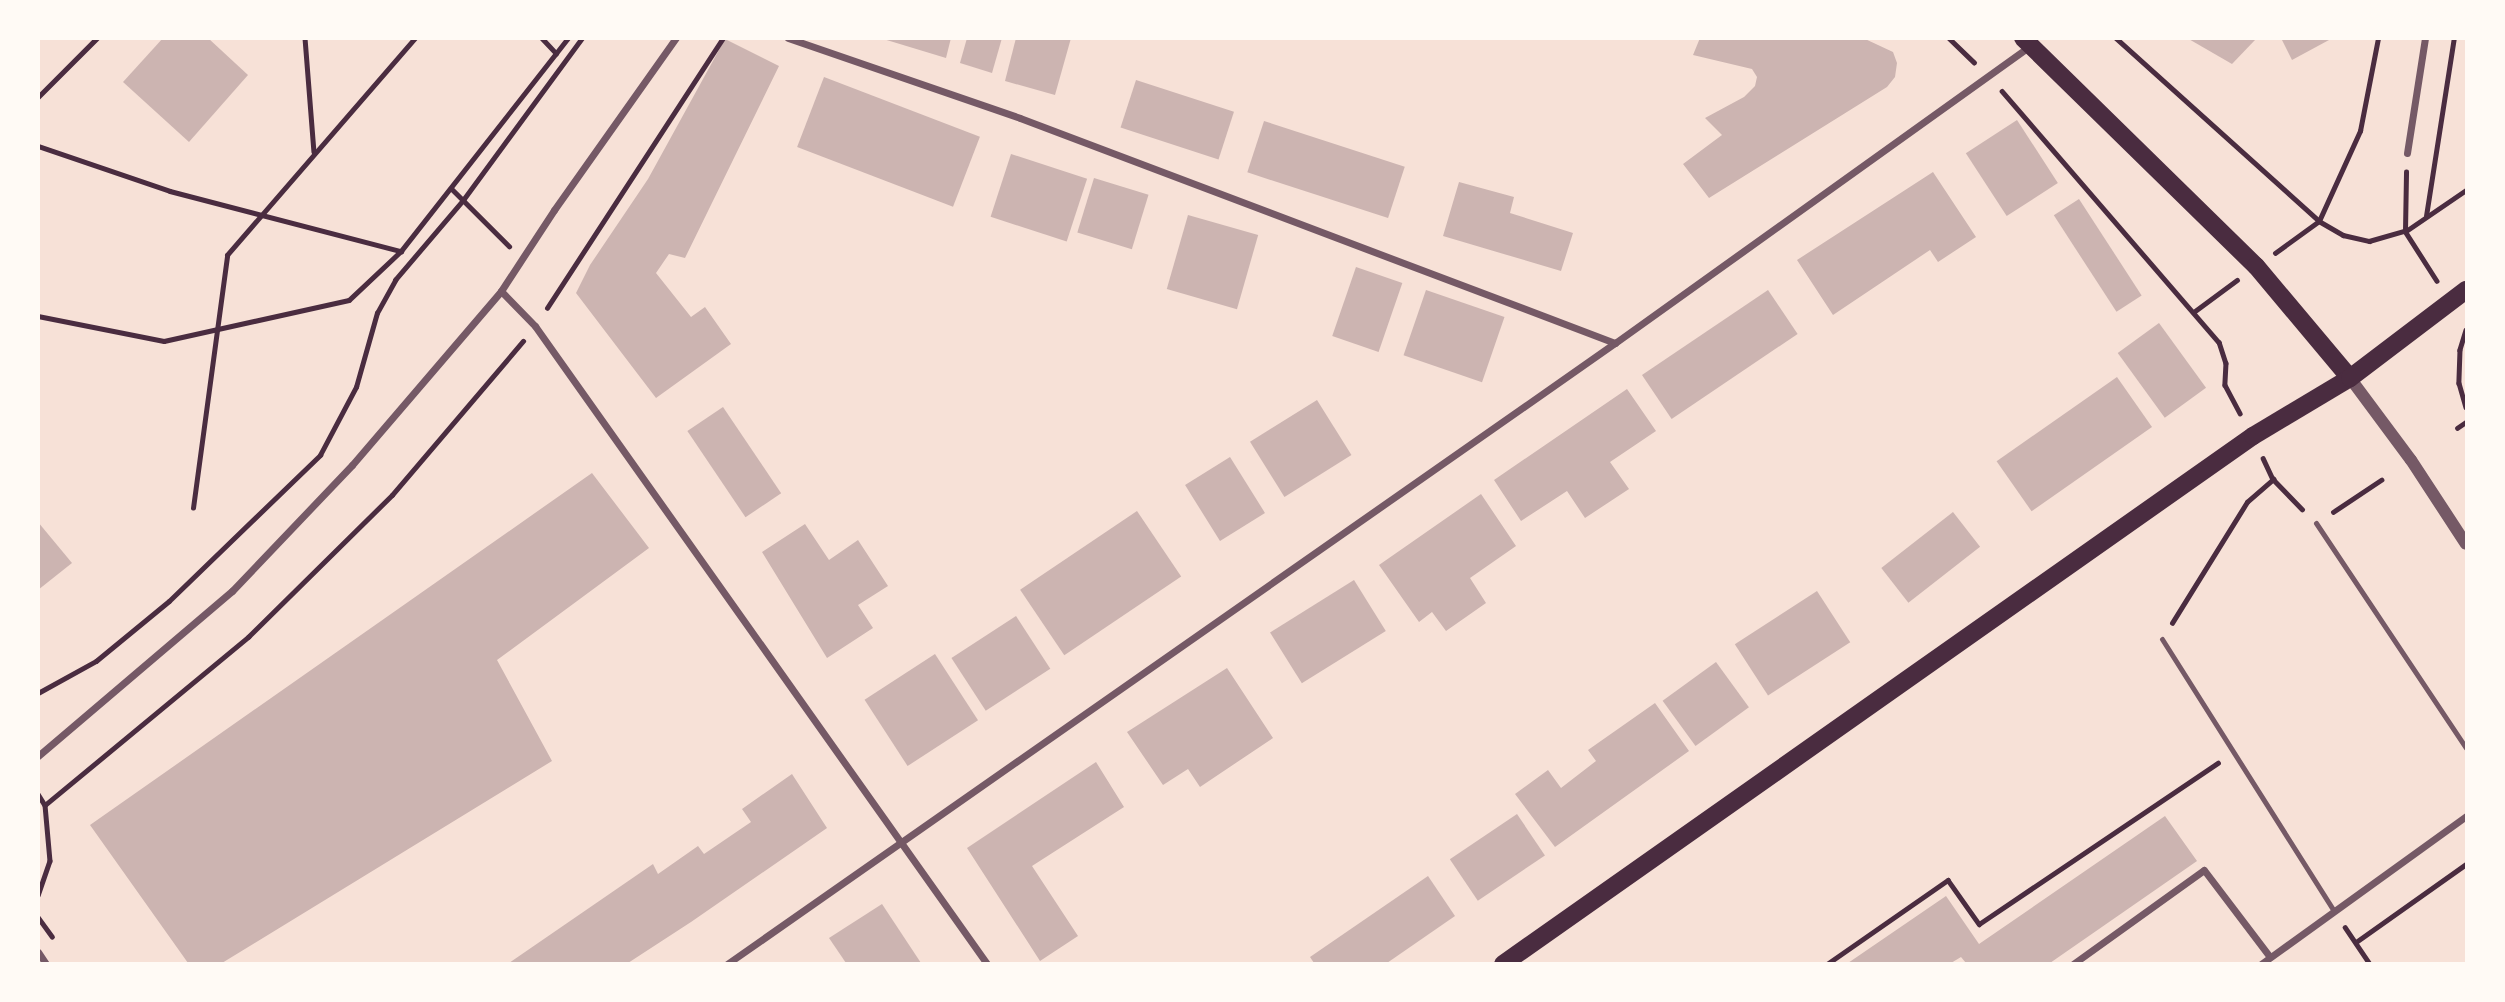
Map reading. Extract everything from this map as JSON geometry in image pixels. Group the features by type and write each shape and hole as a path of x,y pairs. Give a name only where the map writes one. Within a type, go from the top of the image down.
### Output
{"main road":[{"path":"2026,42 2256,266 2350,378"},
{"path":"1503,964 2253,436 2350,378 2466,290"}],"street":[{"path":"38,756 232,591 352,465 501,291 677,38"},
{"path":"788,38 1020,118 1615,343"},
{"path":"2407,153 2425,38"},
{"path":"727,964 1615,343 1988,75 2026,42"},
{"path":"501,291 535,326 987,964"},
{"path":"2350,378 2412,460 2466,544"},
{"path":"2261,964 2466,816"},
{"path":"2073,964 2204,870 2270,957"},
{"path":"38,952 46,964"}],"lane":[{"path":"2316,523 2466,748"},
{"path":"2162,639 2334,911"}],"path":[{"path":"38,97 97,38"},
{"path":"305,38 314,153"},
{"path":"193,508 226,255 415,38"},
{"path":"542,38 556,53"},
{"path":"38,316 164,341 349,300 401,251 568,38"},
{"path":"38,693 96,661 169,601 320,455 356,387 377,313 395,280 463,200 582,38"},
{"path":"46,805 257,627 392,495 535,326 723,38"},
{"path":"1949,38 1988,75 2196,311 2220,342 2226,363 2225,385"},
{"path":"2116,38 2319,221 2343,235 2368,241 2405,231 2466,190"},
{"path":"2299,235 2319,221 2360,131 2378,38"},
{"path":"2426,216 2454,38"},
{"path":"38,146 170,191 401,251"},
{"path":"2407,153 2405,231 2412,243"},
{"path":"452,189 522,259"},
{"path":"2196,311 2214,297"},
{"path":"2466,330 2460,350 2459,383 2466,407"},
{"path":"2458,428 2466,422"},
{"path":"2162,639 2247,502 2273,479 2316,523 2381,480"},
{"path":"1827,964 1948,880 1979,924 2234,752"},
{"path":"38,794 46,805 50,861 38,895"},
{"path":"2356,942 2466,864"},
{"path":"2334,911 2370,964"}],"building":[{"path":"163,38 208,38 248,75 189,142 123,82"},
{"path":"880,38 951,38 946,58"},
{"path":"967,38 1002,38 992,73 960,63"},
{"path":"1016,38 1071,38 1055,95 1005,81"},
{"path":"1700,38 1863,38 1893,52 1897,63 1895,77 1887,87 1709,198 1683,164 1722,135 1705,118 1744,97 1755,86 1757,77 1752,69 1693,55"},
{"path":"2187,38 2254,38 2255,40 2232,64"},
{"path":"2281,38 2328,38 2329,40 2292,60"},
{"path":"725,39 779,66 685,258 669,254 656,273 691,317 705,307 731,344 656,398 576,293 590,265 648,179"},
{"path":"824,77 980,137 953,207 797,147"},
{"path":"1136,80 1234,112 1219,159 1121,128"},
{"path":"2017,120 2058,183 2007,216 1966,153"},
{"path":"1264,121 1405,167 1388,218 1247,172"},
{"path":"1011,154 1087,179 1067,241 991,217"},
{"path":"1933,172 1976,237 1938,262 1930,250 1833,315 1797,260"},
{"path":"1094,178 1149,195 1132,249 1077,233"},
{"path":"1459,182 1514,197 1510,213 1573,233 1561,271 1443,236"},
{"path":"2079,199 2142,295 2116,312 2054,215"},
{"path":"1188,215 1258,235 1237,309 1167,289"},
{"path":"1356,267 1402,283 1379,352 1332,336"},
{"path":"1426,290 1504,317 1482,382 1404,355"},
{"path":"1768,290 1798,334 1672,419 1642,375"},
{"path":"2159,323 2206,388 2165,418 2118,353"},
{"path":"2117,377 2152,427 2032,511 1997,461"},
{"path":"1627,389 1656,431 1610,462 1629,489 1585,518 1567,491 1521,521 1494,480"},
{"path":"1317,400 1351,455 1284,497 1250,442"},
{"path":"723,407 781,493 746,517 687,431"},
{"path":"1230,457 1265,513 1220,541 1185,485"},
{"path":"592,473 649,548 497,660 552,761 222,963 188,963 90,825"},
{"path":"1481,494 1516,546 1470,578 1486,603 1446,631 1432,612 1419,622 1379,565"},
{"path":"1137,511 1181,576 1064,655 1020,590"},
{"path":"1953,512 1980,547 1908,603 1881,568"},
{"path":"38,522 72,563 38,590"},
{"path":"805,524 829,560 858,540 888,586 858,605 873,628 827,658 762,552"},
{"path":"1354,580 1386,631 1302,683 1270,632"},
{"path":"1817,591 1850,642 1768,696 1735,644"},
{"path":"1016,616 1050,669 986,711 951,658"},
{"path":"935,654 978,720 908,766 865,700"},
{"path":"1716,662 1749,707 1696,746 1663,701"},
{"path":"1227,668 1273,738 1200,787 1188,769 1163,785 1127,732"},
{"path":"1655,703 1689,751 1555,847 1515,794 1548,770 1561,788 1596,761 1588,750"},
{"path":"1096,762 1124,807 1032,866 1078,936 1040,961 967,848"},
{"path":"792,774 827,828 691,922 628,963 509,963 653,864 658,874 698,846 704,854 751,822 742,809"},
{"path":"1517,814 1545,855 1478,901 1450,859"},
{"path":"2165,816 2197,861 2050,963 1966,963 1961,957 1951,963 1848,963 1946,896 1979,944"},
{"path":"1428,876 1455,916 1387,963 1314,963 1310,957"},
{"path":"882,904 921,963 846,963 829,938"}]}
